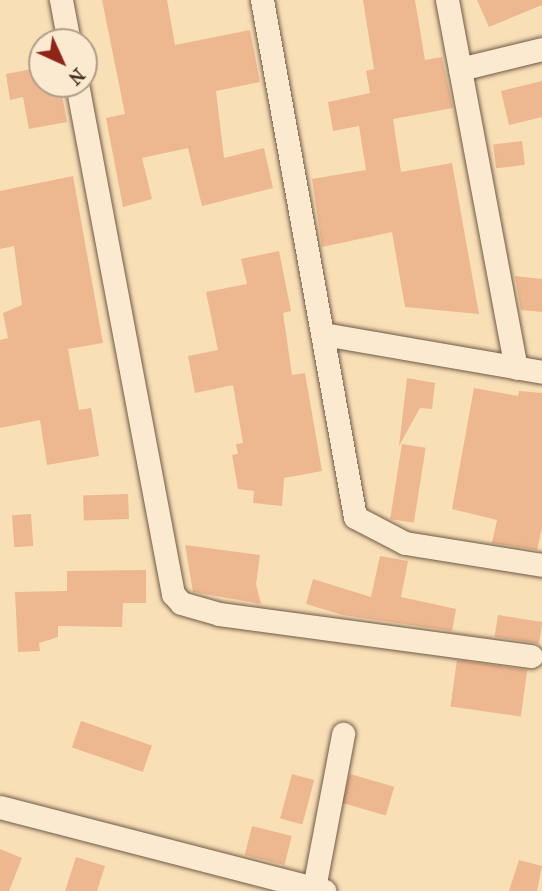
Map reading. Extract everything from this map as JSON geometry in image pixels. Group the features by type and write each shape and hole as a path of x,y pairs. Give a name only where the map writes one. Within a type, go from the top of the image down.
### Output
{"street":[{"path":"61,0 66,28"},
{"path":"262,0 355,517 405,543 542,565"},
{"path":"447,0 516,368"},
{"path":"460,69 542,49"},
{"path":"80,98 173,594 181,603 219,614 531,656"},
{"path":"323,334 542,372"},
{"path":"0,807 319,889 343,734"}],"building":[{"path":"102,0 167,0 175,45 250,30 260,82 216,91 224,158 264,148 273,188 202,206 188,148 142,158 152,199 123,207 106,118 125,114"},
{"path":"363,0 415,0 425,60 442,57 453,108 393,119 401,172 452,163 479,314 405,307 392,232 322,247 312,179 366,170 359,126 333,131 328,102 370,93 366,71 374,69"},
{"path":"477,0 542,0 542,5 489,27"},
{"path":"28,70 28,98 63,98 67,122 29,129 23,97 10,100 6,74"},
{"path":"542,81 542,117 509,125 501,91"},
{"path":"522,141 525,165 496,168 493,145"},
{"path":"73,176 103,343 68,349 79,410 91,408 99,456 47,465 40,420 0,428 0,340 8,338 3,313 22,305 14,246 0,249 0,191"},
{"path":"279,251 291,311 283,313 292,375 305,373 322,471 284,478 282,506 253,503 254,491 238,489 232,455 238,454 236,444 243,443 233,385 195,393 188,356 218,350 206,292 247,284 241,259"},
{"path":"515,276 542,279 542,312 521,310"},
{"path":"407,378 435,383 432,409 420,408 399,446"},
{"path":"474,388 518,396 519,391 542,393 542,528 537,550 492,543 497,520 452,509"},
{"path":"402,444 426,448 414,523 390,519"},
{"path":"128,494 129,519 84,521 83,496"},
{"path":"31,514 33,546 14,547 12,515"},
{"path":"185,545 260,555 256,584 261,604 193,592"},
{"path":"380,556 408,561 401,597 456,609 452,631 343,615 306,604 313,579 371,597"},
{"path":"146,570 146,603 123,603 122,627 58,626 58,637 39,643 40,651 18,652 15,592 67,591 67,571"},
{"path":"498,615 542,622 539,644 495,637"},
{"path":"457,660 527,670 521,716 450,707"},
{"path":"81,721 152,745 143,772 72,747"},
{"path":"292,774 314,780 302,824 280,818"},
{"path":"350,774 394,787 386,816 342,803"},
{"path":"252,826 292,836 285,865 245,855"},
{"path":"0,849 22,858 9,891 0,891"},
{"path":"76,857 105,866 97,891 65,891"},
{"path":"519,860 542,866 537,891 509,891"}]}
